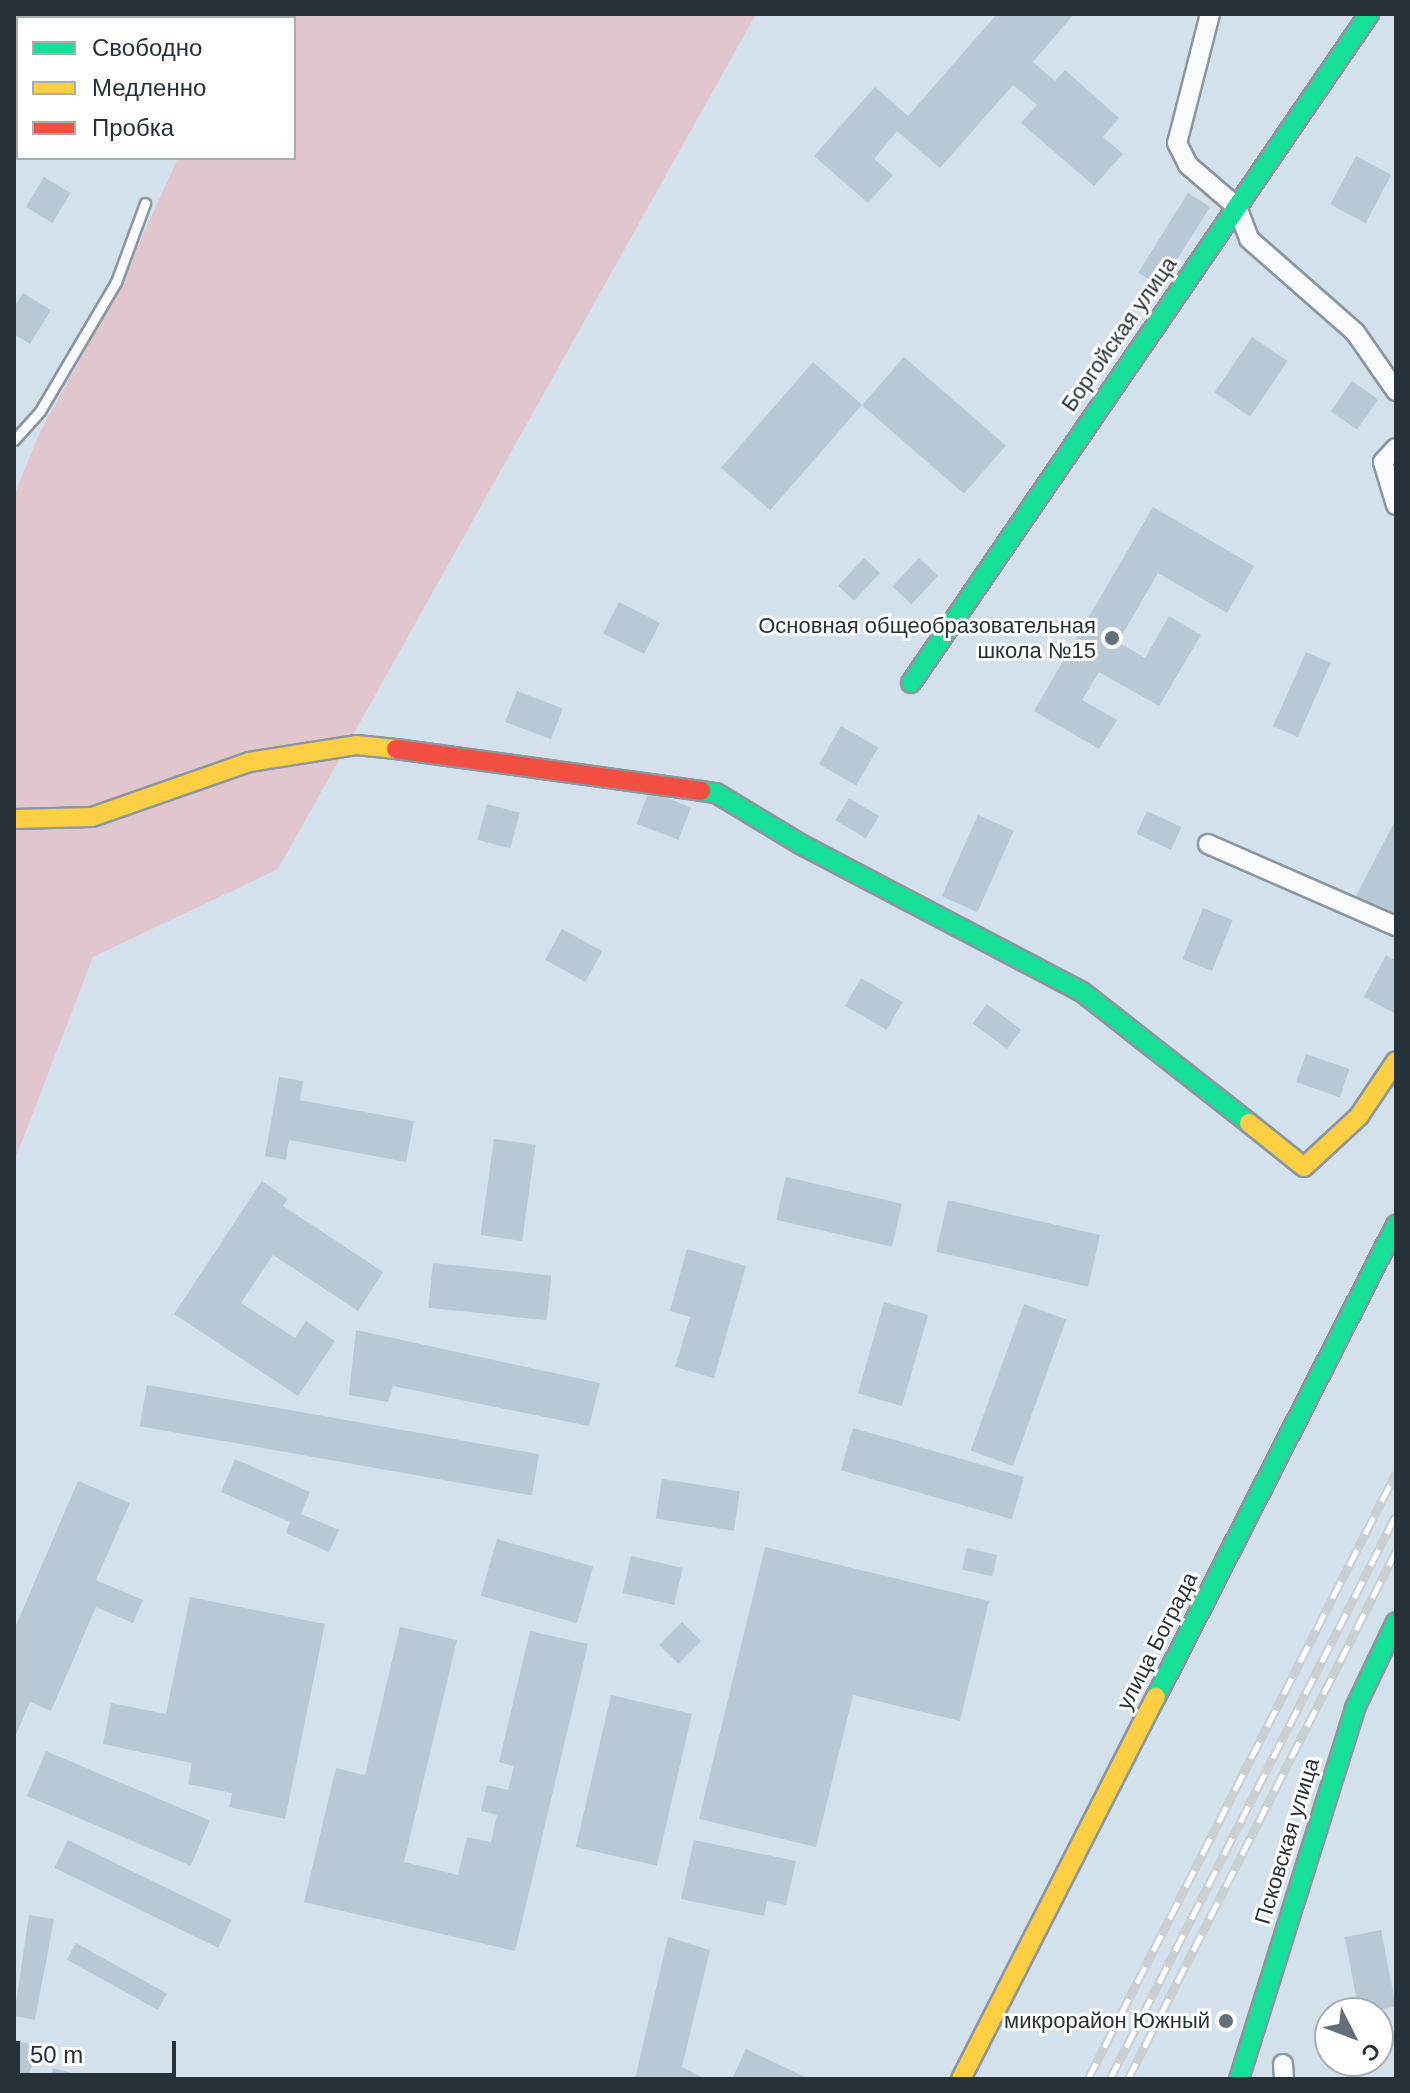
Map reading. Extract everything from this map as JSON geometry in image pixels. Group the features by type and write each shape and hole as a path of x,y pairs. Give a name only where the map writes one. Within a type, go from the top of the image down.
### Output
{"street":[{"path":"1210,14 1177,143 1188,165 1237,207 1249,239 1355,332 1396,391"},
{"name":"Боргойская улица","path":"911,683 1369,14"},
{"path":"1396,448 1383,462 1396,505"},
{"path":"14,819 92,817 249,762 356,745 483,758 716,793 802,845 1082,992 1304,1167 1359,1116 1396,1061"},
{"path":"1208,844 1396,926"},
{"name":"улица Бограда","path":"961,2079 1396,1225"},
{"name":"Псковская улица","path":"1239,2079 1355,1708 1396,1622"}],"lane":[{"path":"14,440 40,411 116,282 145,203"}],"shaded area":[{"path":"210,14 756,14 278,869 93,957 14,1162 14,496 39,434 118,290 177,160 296,160 296,16"}],"building":[{"path":"997,14 1074,14 1033,62 1055,81 1065,70 1119,118 1103,137 1123,154 1094,186 1021,123 1037,105 1013,85 940,168 897,131 874,159 893,175 868,203 814,156 875,87 908,116"},
{"path":"14,30 16,62 14,60"},
{"path":"1356,156 1391,175 1365,223 1330,205"},
{"path":"44,177 71,193 53,223 26,207"},
{"path":"1188,193 1210,207 1160,286 1138,273"},
{"path":"23,293 51,310 30,344 14,334 14,307"},
{"path":"1252,337 1288,361 1250,417 1215,393"},
{"path":"904,357 1006,446 964,494 862,405"},
{"path":"813,362 862,405 770,510 721,468"},
{"path":"1352,381 1378,399 1357,430 1331,411"},
{"path":"1153,507 1254,566 1227,613 1158,573 1118,642 1145,658 1169,616 1201,635 1159,706 1099,672 1082,700 1117,720 1099,749 1034,711"},
{"path":"864,558 880,573 854,601 838,586"},
{"path":"919,558 938,576 911,604 892,587"},
{"path":"619,602 660,623 644,654 603,633"},
{"path":"1306,652 1331,663 1298,737 1273,726"},
{"path":"517,691 563,709 551,739 505,722"},
{"path":"841,726 878,748 856,786 819,764"},
{"path":"649,791 691,807 678,840 636,824"},
{"path":"849,798 879,816 866,838 836,820"},
{"path":"487,804 520,813 510,849 477,840"},
{"path":"1147,811 1181,827 1171,850 1136,834"},
{"path":"978,815 1014,831 977,912 942,896"},
{"path":"1396,819 1396,917 1356,896"},
{"path":"1203,908 1233,920 1212,971 1182,959"},
{"path":"562,929 602,951 585,982 545,960"},
{"path":"1386,955 1396,961 1396,1014 1364,997"},
{"path":"861,978 903,1002 887,1030 845,1006"},
{"path":"987,1004 1021,1030 1007,1049 973,1023"},
{"path":"1306,1054 1349,1069 1340,1097 1296,1082"},
{"path":"279,1077 303,1081 300,1100 414,1121 406,1162 289,1140 286,1160 265,1156"},
{"path":"494,1139 536,1145 522,1241 481,1235"},
{"path":"786,1177 902,1204 892,1247 776,1220"},
{"path":"262,1181 288,1199 283,1206 383,1272 358,1311 273,1255 241,1303 295,1338 306,1321 335,1341 298,1396 174,1314"},
{"path":"948,1200 1100,1235 1088,1287 936,1252"},
{"path":"687,1249 746,1266 714,1378 675,1367 690,1317 670,1311"},
{"path":"433,1263 551,1275 547,1320 428,1308"},
{"path":"884,1302 928,1315 902,1406 858,1393"},
{"path":"1024,1304 1066,1319 1013,1466 971,1451"},
{"path":"356,1330 600,1383 589,1426 393,1386 388,1402 349,1395"},
{"path":"147,1385 539,1454 532,1495 140,1426"},
{"path":"853,1428 1024,1477 1012,1519 841,1470"},
{"path":"235,1459 310,1492 301,1514 339,1530 329,1552 286,1533 290,1522 221,1492"},
{"path":"662,1479 740,1491 734,1531 656,1519"},
{"path":"78,1481 130,1503 96,1580 143,1600 133,1623 96,1607 51,1711 30,1702 14,1739 14,1630"},
{"path":"497,1539 593,1567 577,1623 481,1596"},
{"path":"765,1547 989,1601 960,1721 853,1695 816,1847 699,1819"},
{"path":"967,1548 997,1555 992,1576 962,1569"},
{"path":"631,1556 683,1568 674,1605 622,1593"},
{"path":"190,1597 325,1624 285,1819 229,1807 232,1793 188,1784 192,1763 103,1744 111,1703 166,1714"},
{"path":"682,1622 701,1641 678,1664 659,1645"},
{"path":"400,1627 457,1640 404,1862 458,1875 467,1837 491,1842 497,1815 481,1811 487,1785 508,1790 514,1766 499,1762 530,1631 588,1644 515,1951 304,1902 336,1768 365,1775"},
{"path":"611,1695 692,1714 657,1866 576,1847"},
{"path":"46,1751 210,1821 191,1866 27,1796"},
{"path":"68,1840 232,1920 218,1948 54,1868"},
{"path":"694,1840 796,1861 786,1905 767,1901 764,1916 681,1899"},
{"path":"29,1915 54,1919 35,2020 14,2016"},
{"path":"1381,1930 1396,2007 1394,2007 1394,1997 1356,1997 1345,1937"},
{"path":"668,1937 710,1950 682,2067 705,2079 635,2079"},
{"path":"76,1943 167,1993 158,2010 67,1960"},
{"path":"14,2040 37,2046 28,2079 14,2079"},
{"path":"746,2049 809,2079 732,2079"},
{"path":"53,2068 90,2078 90,2079 50,2079"}],"railway":[{"path":"1088,2079 1396,1473"},
{"path":"1110,2079 1396,1515"},
{"path":"1128,2079 1396,1551"}],"traffic: fast":[{"path":"911,683 1369,14"},
{"path":"701,791 716,793 802,845 1082,992 1249,1123"},
{"path":"1156,1697 1396,1225"},
{"path":"1239,2079 1355,1708 1396,1622"}],"traffic: slow":[{"path":"14,819 92,817 249,762 356,745 396,749"},
{"path":"1249,1123 1304,1167 1359,1116 1396,1061"},
{"path":"961,2079 1156,1697"}],"traffic: jam":[{"path":"396,749 701,791"}],"place":[{"name":"Основная общеобразовательная школа №15","path":"1112,638"},
{"name":"микрорайон Южный","path":"1226,2021"}]}
